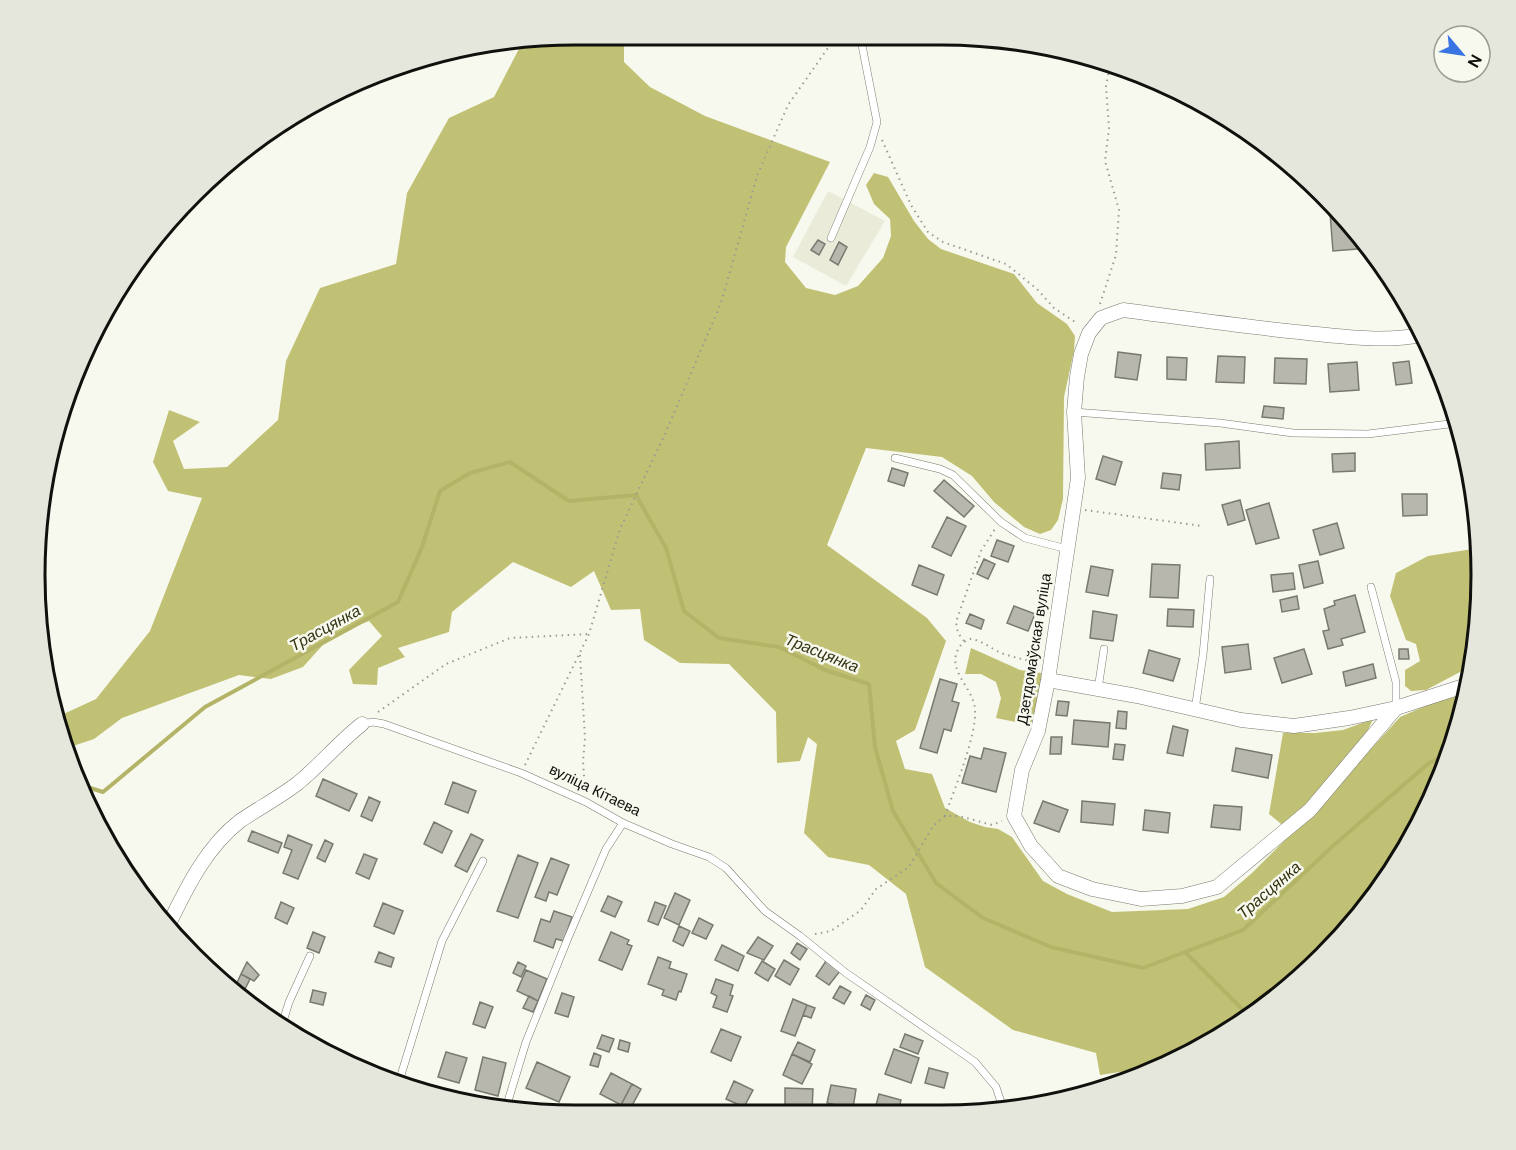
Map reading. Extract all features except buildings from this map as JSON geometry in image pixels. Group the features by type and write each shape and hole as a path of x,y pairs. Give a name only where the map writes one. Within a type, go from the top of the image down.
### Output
{"street":[{"path":"1101,318 1123,310 1270,330 1361,339 1401,339 1414,337"},
{"name":"Дзетдомаўская вуліца","path":"1014,816 1022,770 1038,731 1048,680 1078,478 1074,412 1081,354 1089,333 1101,318"},
{"path":"1048,680 1241,720 1294,726 1396,708 1459,688"},
{"path":"1014,816 1031,846 1058,876 1092,889 1141,899 1182,896 1217,887 1310,810 1396,708"},
{"path":"172,918 205,859 229,831 298,783 344,737 362,724"}],"lane":[{"path":"831,238 870,147 876,122 862,45"},
{"path":"1074,412 1220,423 1293,433 1368,434 1449,424"},
{"path":"895,458 940,469 953,475 1001,522 1025,538 1067,549"},
{"path":"1195,710 1210,579"},
{"path":"1371,587 1396,682 1396,708"},
{"path":"1098,689 1104,649"},
{"name":"вуліца Кітаева","path":"362,724 373,722 384,724 521,773 586,802 623,823 709,857 726,868 765,911 846,973 975,1062 996,1087 1001,1101"},
{"path":"508,1100 526,1042 568,938 606,849 623,823"},
{"path":"401,1076 442,941 483,861"},
{"path":"284,1018 310,956"}],"path":[{"path":"521,773 589,634 620,529 665,434 721,303 757,176 788,105 830,45"},
{"path":"1101,318 1100,301 1116,255 1119,210 1105,160 1109,128 1106,86 1109,72"},
{"path":"876,122 883,144 911,205 928,232 943,243 1006,264 1037,288 1054,308 1089,333"},
{"path":"1073,508 1202,526"},
{"path":"964,641 958,633 956,622 981,551 1001,522"},
{"path":"362,724 446,664 510,638 589,634"},
{"path":"800,936 831,931 861,910 876,888 909,867 933,826 945,816 975,718 971,695 957,670 955,657 964,641 972,639 1024,660 1051,664"},
{"path":"580,652 586,802"},
{"path":"945,816 959,816 992,825 1014,816"}],"shaded area":[{"path":"624,45 624,62 650,87 705,116 830,162 786,247 785,262 806,288 835,295 858,286 883,258 891,236 890,219 874,204 866,185 874,173 888,177 914,221 928,239 941,249 1014,274 1037,303 1067,324 1075,336 1064,397 1063,499 1058,520 1051,530 1040,534 1024,527 994,502 972,476 942,457 866,448 827,545 927,618 946,641 915,730 896,741 905,769 932,774 945,808 970,822 998,829 1012,837 1043,881 1067,894 1112,912 1188,909 1224,897 1292,833 1269,814 1283,733 1343,730 1373,719 1363,741 1371,749 1400,717 1457,694 1431,778 1400,840 1361,898 1316,950 1264,995 1235,1016 1175,1050 1121,1073 1100,1075 1096,1053 1013,1030 925,967 906,894 869,865 828,857 804,833 817,744 808,737 800,761 777,763 776,712 729,664 680,663 644,640 640,609 611,610 594,571 571,587 513,562 452,612 449,632 398,648 405,657 378,668 377,685 353,684 349,670 382,636 369,621 331,636 303,667 271,679 239,675 122,718 94,739 73,746 64,714 96,699 150,631 202,498 168,491 153,462 169,410 200,422 173,441 184,469 227,467 278,420 286,361 320,288 396,264 407,193 449,118 494,97 519,48"},
{"path":"828,191 885,221 846,286 793,257"},
{"path":"1470,549 1470,610 1466,644 1462,671 1426,690 1411,691 1405,686 1405,670 1420,661 1416,644 1406,640 1390,596 1396,573 1428,556"},
{"path":"971,648 1020,670 1041,673 1041,688 1031,725 996,718 1001,698 996,682 981,674 965,674"}],"waterway":[{"name":"Трасцянка","path":"90,788 103,792 205,707 398,602 422,547 440,491 470,473 510,462 569,501 636,495 666,548 684,611 719,638 779,647 825,670 869,684 875,747 893,811 936,883 983,918 1051,947 1143,968 1243,930 1334,845 1429,763 1438,759"},
{"path":"1185,952 1243,1010"}]}
